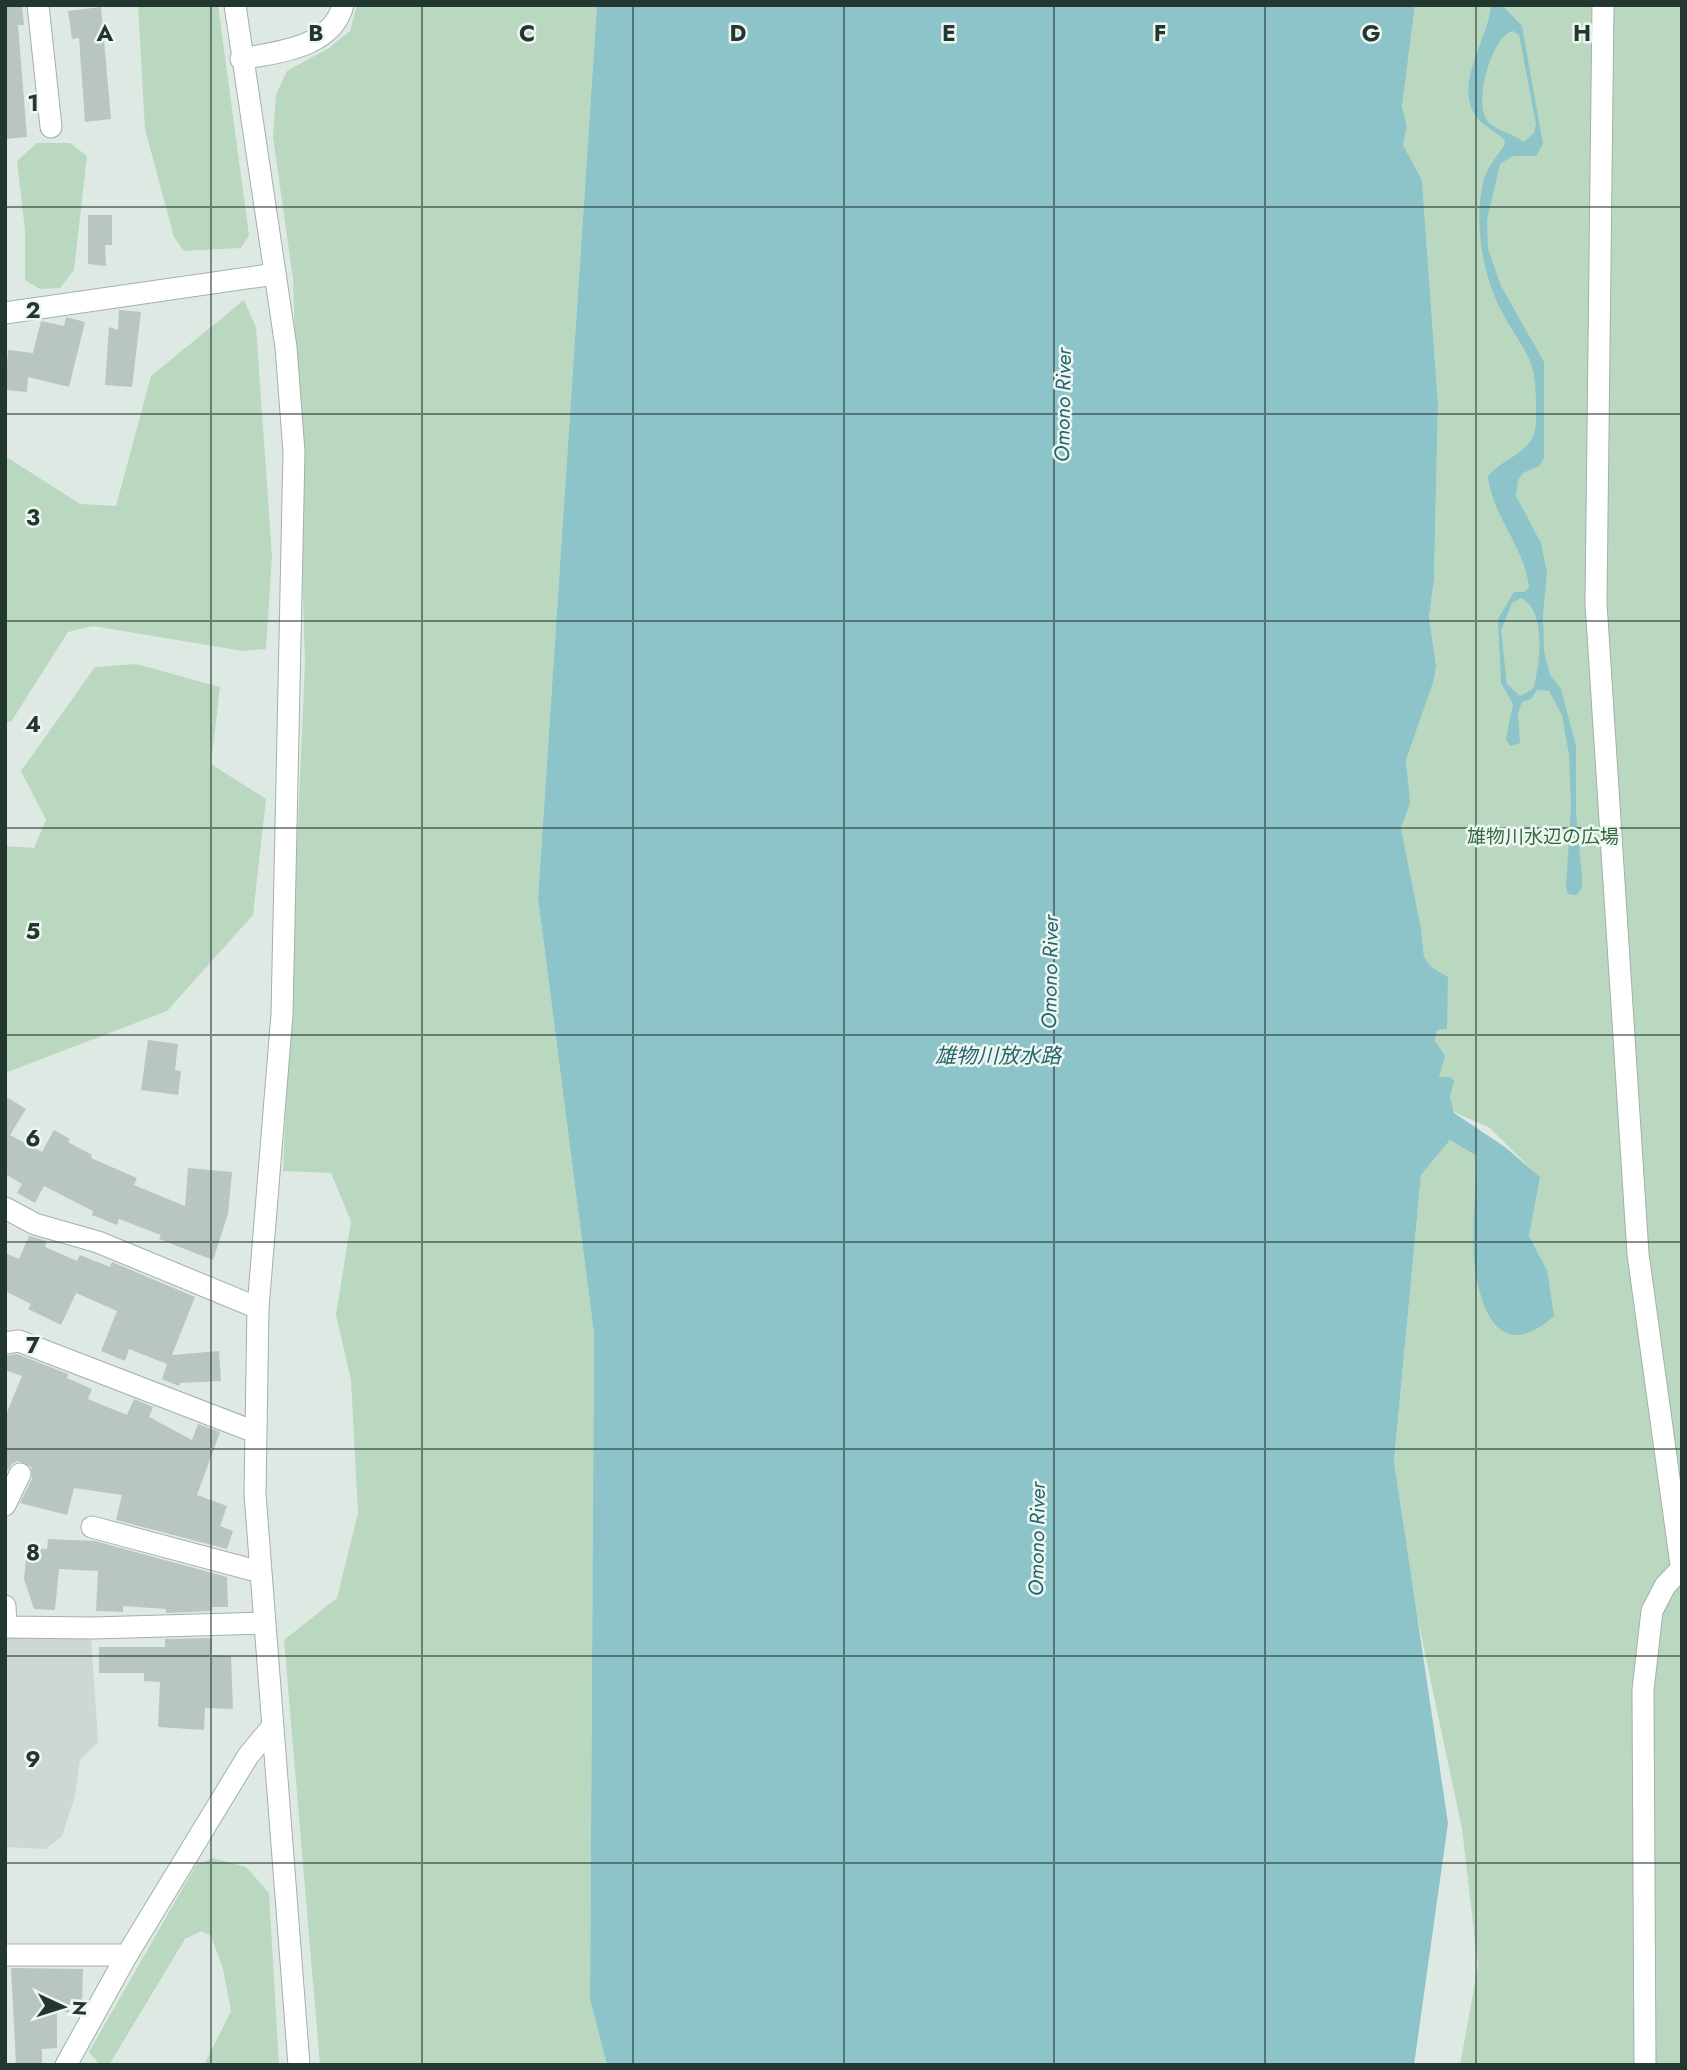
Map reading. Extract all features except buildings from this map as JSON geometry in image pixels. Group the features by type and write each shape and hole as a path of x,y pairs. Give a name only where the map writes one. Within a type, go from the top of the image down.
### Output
{"street":[{"path":"38,5 51,127"},
{"path":"235,5 241,60 286,347 294,452 282,1014 258,1308 255,1432 263,1623 299,2065"},
{"path":"241,60 286,50 317,39 339,21 344,5"},
{"path":"1603,5 1596,603 1638,1254 1681,1571 1665,1586 1652,1611 1643,1690 1645,2065"},
{"path":"5,313 275,274"},
{"path":"5,1208 35,1224 98,1241 258,1308"},
{"path":"5,1343 19,1341 255,1432"},
{"path":"5,1505 20,1474"},
{"path":"92,1527 260,1572"},
{"path":"5,1606 6,1627 94,1628 263,1623"},
{"path":"66,2065 127,1955 248,1756 272,1727"},
{"path":"5,1955 127,1955"}],"shaded area":[{"path":"91,1635 98,1742 80,1760 75,1796 62,1836 45,1849 5,1847 5,1637"}],"green space":[{"path":"138,5 218,5 249,235 241,248 184,251 174,237 145,129"},
{"path":"357,5 597,5 538,898 594,1334 590,1999 607,2065 320,2065 284,1640 337,1598 358,1513 351,1380 336,1315 351,1221 331,1173 283,1171 305,663 293,279 273,137 276,95 287,71 329,48 350,31"},
{"name":"雄物川水辺の広場","path":"1415,5 1682,5 1682,2065 1460,2065 1478,1966 1462,1829 1415,1606 1394,1461 1421,1175 1450,1140 1477,1156 1475,1211 1547,1270 1529,1236 1539,1177 1490,1128 1454,1112 1438,1077 1436,1040 1448,977 1430,966 1424,956 1401,828 1409,803 1406,760 1434,680 1436,666 1429,617 1434,580 1438,404 1422,180 1403,145 1407,126 1402,107"},
{"path":"37,143 70,143 87,156 74,270 60,288 40,289 25,280 25,230 17,161"},
{"path":"244,300 256,327 272,556 266,649 243,651 93,626 68,632 11,722 5,722 5,456 80,504 116,506 151,376"},
{"path":"136,664 220,687 211,764 266,799 253,915 167,1011 5,1073 5,846 34,848 46,820 21,771 95,667"},
{"path":"213,1858 246,1867 269,1893 279,2065 204,2065 231,2011 223,1969 211,1936 201,1931 185,1939 109,2065 99,2064 89,2052 196,1865"}],"water":[{"name":"雄物川放水路","path":"597,5 1415,5 1402,107 1407,126 1403,145 1422,180 1438,404 1434,580 1429,617 1436,666 1434,680 1406,760 1410,803 1401,828 1424,956 1430,966 1448,977 1447,1029 1437,1030 1435,1041 1445,1056 1439,1077 1450,1077 1454,1081 1450,1096 1454,1113 1505,1147 1540,1177 1529,1236 1547,1270 1554,1316 1538,1328 1523,1334 1511,1334 1501,1330 1492,1321 1480,1293 1474,1262 1477,1156 1450,1140 1421,1175 1394,1461 1448,1823 1414,2065 607,2065 590,1999 594,1334 538,898"},
{"path":"1491,5 1502,5 1522,26 1543,144 1536,156 1513,156 1500,164 1487,220 1488,249 1501,286 1544,362 1544,458 1539,466 1523,473 1518,480 1516,496 1541,543 1547,573 1543,615 1544,651 1550,675 1561,689 1576,746 1576,813 1582,888 1576,895 1568,894 1566,887 1571,807 1569,755 1562,715 1549,691 1537,690 1531,699 1522,702 1518,713 1520,743 1510,746 1506,739 1513,704 1501,683 1498,619 1514,592 1524,592 1529,588 1521,559 1496,505 1488,476 1518,453 1532,438 1536,423 1536,388 1530,361 1492,290 1481,245 1479,213 1484,178 1505,140 1479,120 1471,107 1468,93 1473,63","holes":["1513,31 1519,35 1536,124 1534,133 1524,142 1489,123 1483,110 1484,83 1493,55 1499,43","1521,598 1535,614 1539,653 1533,689 1520,696 1507,684 1501,631 1512,603"]}],"water label":[{"name":"Omono River","path":"1063,405"},
{"name":"Omono River","path":"1050,972"},
{"name":"Omono River","path":"1037,1539"}]}
